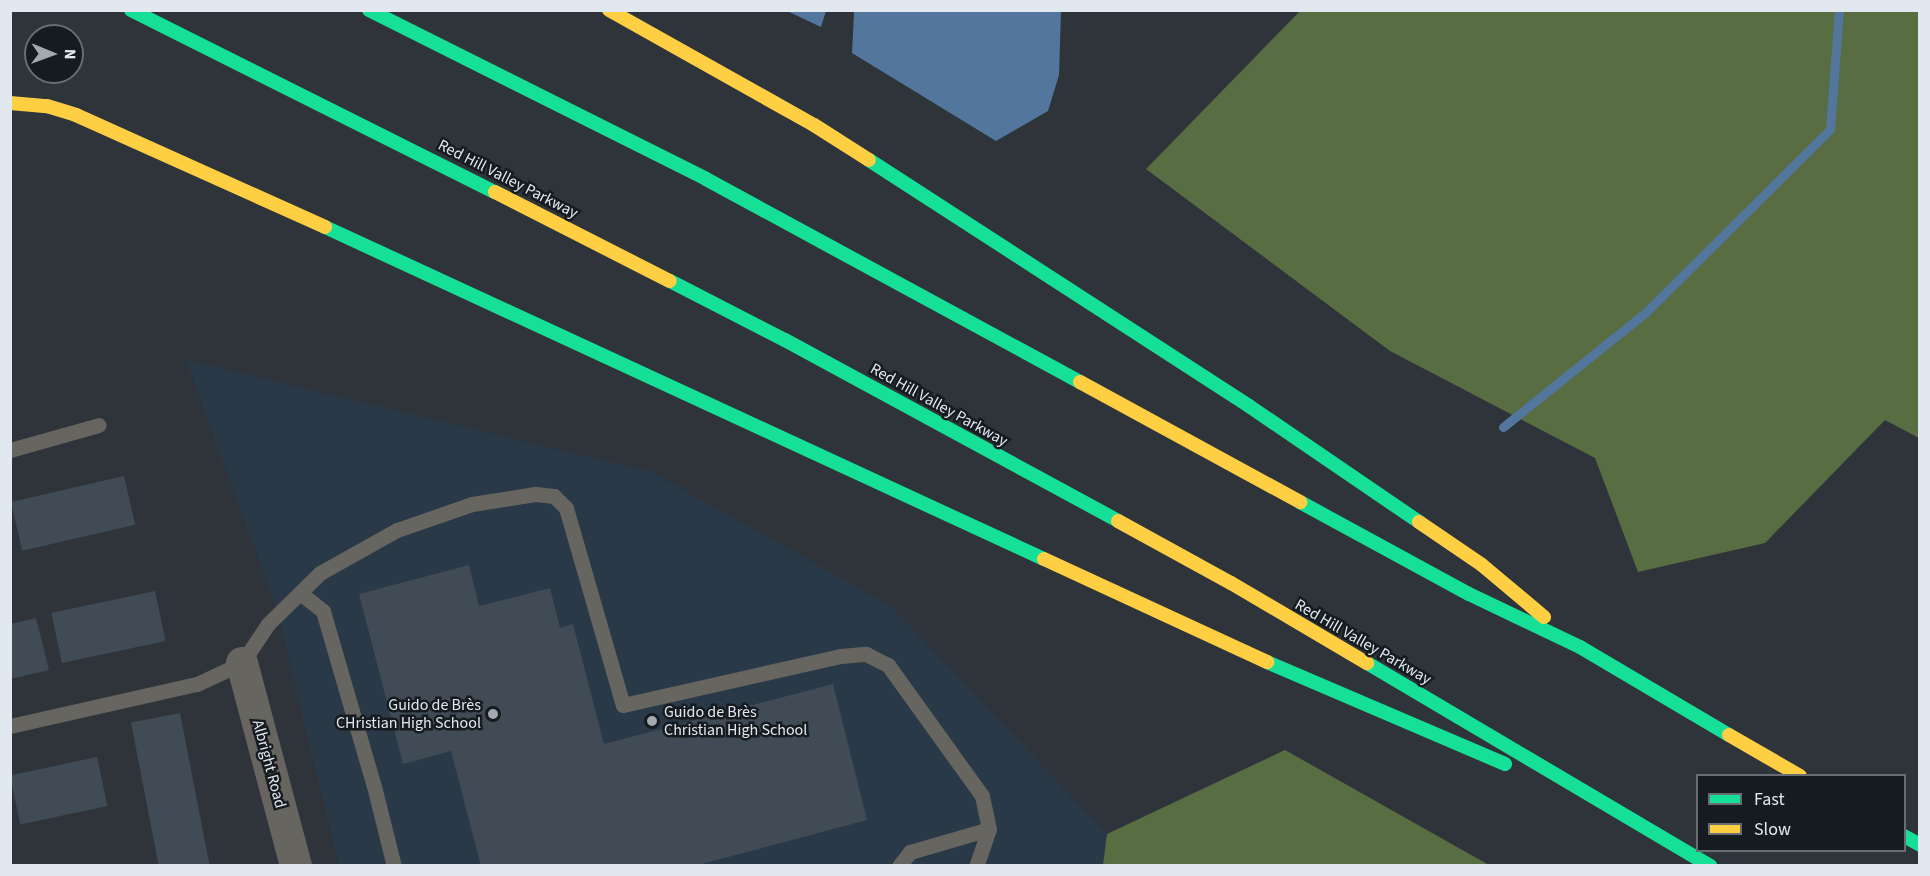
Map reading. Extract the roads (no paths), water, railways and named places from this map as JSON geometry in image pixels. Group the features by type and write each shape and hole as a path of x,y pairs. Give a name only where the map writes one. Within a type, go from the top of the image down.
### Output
{"highway":[{"name":"Red Hill Valley Parkway","path":"131,10 311,98 795,345 1231,584 1710,866"},
{"path":"369,10 706,179 1469,594 1580,647 1797,774"},
{"path":"609,10 814,126 1220,387 1482,565 1580,647"},
{"path":"10,103 47,106 76,115 193,166 1242,651 1635,820"},
{"path":"1906,837 1920,845"}],"street":[{"name":"Albright Road","path":"242,663 296,866"}],"lane":[{"path":"10,450 99,425"},
{"path":"10,726 197,684 242,663 268,624 320,573 397,530 472,504 535,494 554,496 566,508 623,705 841,656 866,654 888,665 982,796 988,829 976,866"},
{"path":"300,592 323,610 374,786 394,866"},
{"path":"899,866 910,852 988,829"}],"water":[{"path":"787,11 826,11 821,27"},
{"path":"852,11 1061,11 1059,75 1048,111 996,141 852,53 854,13"}],"waterway":[{"path":"1503,427 1645,313 1830,129 1839,10"}],"place":[{"name":"Guido de Brès CHristian High School","path":"493,714"},
{"name":"Guido de Brès Christian High School","path":"652,721"}]}
